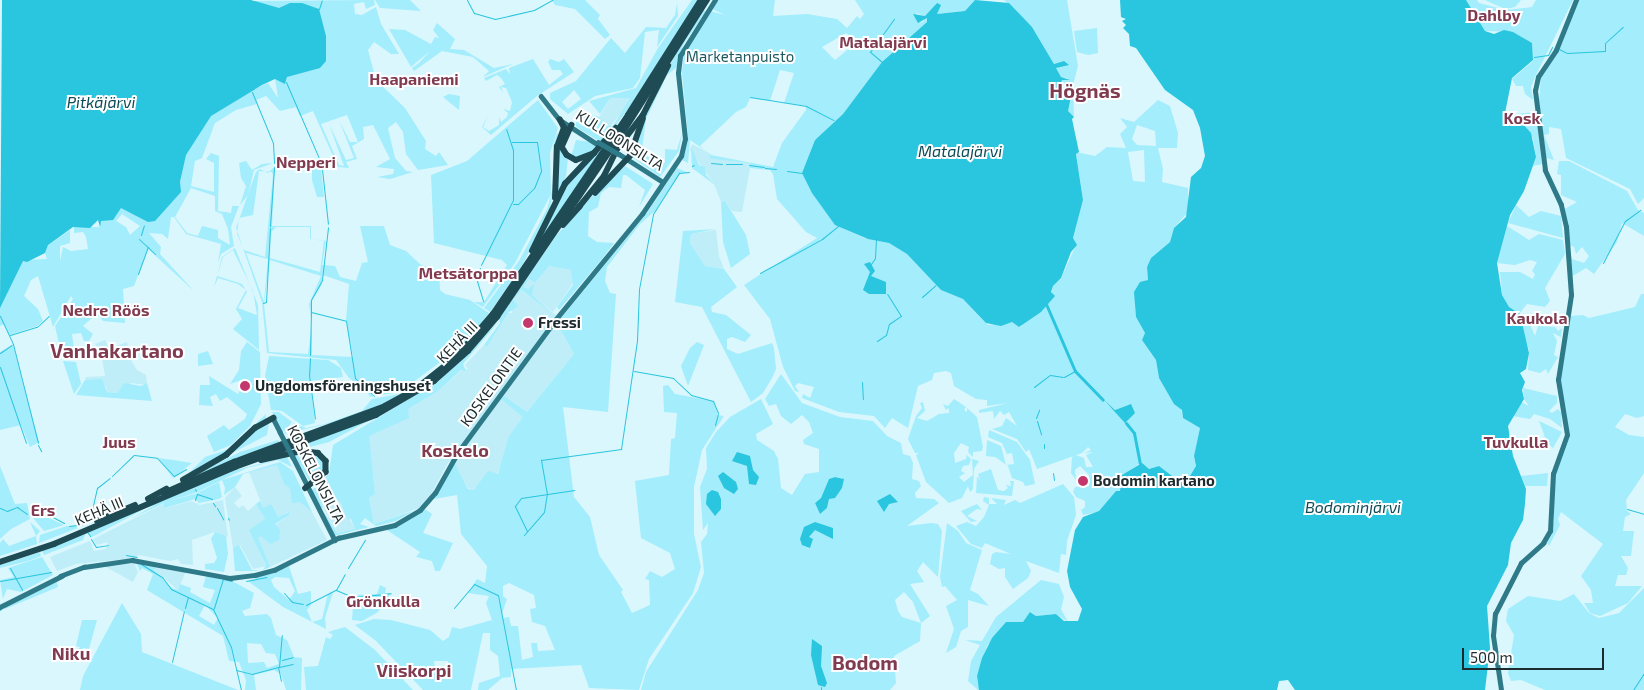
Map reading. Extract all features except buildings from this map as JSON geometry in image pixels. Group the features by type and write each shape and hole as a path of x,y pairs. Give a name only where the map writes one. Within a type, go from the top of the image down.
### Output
{"highway":[{"name":"KEHÄ III","path":"0,558 52,541 234,462 365,415 407,394 465,348 518,278 634,106 701,0"},
{"name":"KEHÄ III","path":"0,562 54,544 235,466 355,424 420,391 477,341 630,121 707,0"},
{"path":"579,207 627,161 651,101 683,35"},
{"path":"540,253 601,181 617,149 651,101"},
{"path":"518,278 565,184 634,106"},
{"path":"552,210 558,183 557,150 564,128 560,120"},
{"path":"570,125 562,144 567,155 574,159 594,153"},
{"path":"561,136 570,125"},
{"path":"148,500 211,466 255,428 272,419"},
{"path":"235,466 289,454 315,452 324,458 326,470 323,477 306,487"}],"main road":[{"name":"KOSKELONTIE","path":"0,607 67,572 136,560 226,577 270,571 334,541 395,525 426,504 456,455 550,327 630,229 683,150 678,74 680,56 716,0"},
{"path":"1501,690 1494,642 1495,614 1523,560 1540,546 1550,531 1552,478 1567,436 1558,382 1571,295 1566,227 1561,205 1545,167 1535,91 1538,77 1556,50 1576,0"},
{"name":"KULLOONSILTA","path":"570,125 541,96 560,120 661,182"},
{"name":"KOSKELONSILTA","path":"272,419 334,541"}],"shaded area":[{"path":"628,97 631,100 610,127 598,119 610,98"},
{"path":"692,144 709,153 712,159 751,163 742,212 732,211 725,201 721,202 714,184 690,150"},
{"path":"716,230 719,256 724,269 705,266 690,243 691,234"},
{"path":"549,266 571,270 574,282 553,312 532,295 530,290 534,285 528,289 524,287 529,279 535,283"},
{"path":"520,290 556,315 548,327 559,327 574,354 527,412 504,396 501,399 524,416 496,476 473,490 468,488 454,463 449,461 431,494 419,508 374,524 369,498 375,494 368,436 403,419 408,409 437,392 462,370 468,369 465,365 484,345 487,347 508,313 512,313 512,302"},
{"path":"105,340 109,349 127,342 132,362 137,370 146,375 147,385 131,383 118,393 107,392 106,386 85,380 86,377 105,376 101,353 95,344"},
{"path":"277,465 284,484 287,483 312,512 327,540 270,567 257,538 289,515 288,512 278,517 263,508 249,472"},
{"path":"235,487 242,496 234,503 239,508 243,505 248,511 256,504 265,519 254,539 266,566 253,569 240,545 233,548 225,498"},
{"path":"327,491 341,503 355,529 337,533 317,496"},
{"path":"223,500 228,537 215,532 192,540 193,565 181,564 178,559 170,561 139,555 135,558 76,564 57,571 50,557 90,541 94,551 106,549 108,542 97,545 93,539 165,503 165,508 191,501 200,505"},
{"path":"134,563 138,572 133,582 104,566"},
{"path":"158,565 186,571 178,590 154,570"}],"green space":[{"path":"374,0 375,5 366,9 364,2 354,4 355,14 362,15 376,7 381,24 399,54 391,54 374,42 368,50 376,80 405,108 426,141 425,149 436,156 439,152 448,165 418,170 406,154 403,132 396,122 388,128 395,158 406,171 413,172 390,179 377,177 393,174 394,169 376,167 390,159 373,125 363,127 364,139 352,146 357,159 346,162 349,168 338,167 313,111 300,116 296,107 280,111 266,96 256,100 257,104 236,110 215,123 202,158 195,161 191,186 214,192 214,163 206,159 211,153 219,156 218,211 231,213 232,206 239,206 231,227 234,246 221,254 218,263 221,244 186,234 174,217 171,217 168,239 162,234 149,233 161,247 160,254 194,291 148,249 134,286 123,289 125,323 103,321 99,316 92,318 83,326 93,334 89,341 84,341 81,333 72,334 74,349 59,344 55,326 73,299 71,296 53,327 38,276 31,280 24,296 38,309 43,321 37,326 9,335 4,324 0,326 0,291 23,260 47,259 45,253 48,245 70,230 70,243 60,246 60,261 63,247 71,251 88,249 83,232 74,233 74,227 100,227 100,216 180,183 185,156 205,119 240,95 268,83 278,98 275,79 286,82 287,77 265,12 251,1","holes":["347,115 358,142 350,142 339,120 354,158 346,160 329,124 344,166 339,165 321,124","191,188 215,196 215,211 222,214 228,229 230,245 218,238 218,230 202,226 198,236 187,233 175,217","122,214 140,226 130,235 126,227 116,221"]},
{"path":"375,0 410,0 421,11 380,8"},
{"path":"552,0 585,0 600,15 598,19 610,35 605,39 575,9 555,5"},
{"path":"692,0 699,0 635,100 602,143 576,127 576,118 584,112 599,117 607,126 613,126 630,98 610,98 600,114 589,101 636,88 658,48"},
{"name":"Marketanpuisto","path":"719,0 775,0 773,16 807,14 837,19 847,28 857,16 860,19 864,14 855,0 980,0 974,1 965,11 937,14 937,3 925,16 916,13 921,23 927,18 927,22 882,62 843,114 815,140 802,173 836,225 864,238 889,243 907,254 941,290 963,299 988,325 1012,322 1020,327 1050,300 1053,286 1061,278 1076,245 1073,238 1083,200 1076,152 1095,156 1107,147 1126,148 1120,134 1127,127 1120,118 1134,122 1158,100 1170,106 1178,133 1177,148 1158,148 1163,169 1162,182 1188,188 1188,212 1174,228 1170,242 1151,258 1147,267 1148,280 1136,289 1135,301 1136,317 1145,333 1142,340 1156,360 1159,378 1174,403 1181,409 1183,418 1200,428 1194,457 1196,467 1187,482 1176,479 1159,466 1149,469 1140,463 1120,478 1121,492 1116,491 1098,512 1083,515 1081,510 1085,507 1085,501 1076,497 1073,492 1075,487 1089,486 1089,475 1080,466 1075,470 1076,480 1071,473 1072,457 1075,455 1037,469 1029,449 1026,452 1017,439 992,429 1002,426 1006,418 1017,426 1009,412 1004,415 1000,411 994,419 993,411 979,413 979,410 1008,403 987,406 987,400 976,399 954,386 951,373 946,371 934,373 932,380 918,386 908,428 892,418 885,428 874,416 839,412 802,398 803,394 810,398 814,387 798,383 795,386 799,392 795,391 783,367 770,319 744,285 817,238 806,232 777,199 773,174 770,170 750,168 750,163 711,159 709,154 773,167 782,143 806,110 806,106 784,103 794,73 780,70 770,101 750,98 746,107 736,112 700,146 706,151 690,140 688,163 682,160 688,137 682,73 684,54 710,11 725,15 712,9","holes":["846,33 857,42 835,60 822,47","1137,125 1155,131 1156,146 1137,145 1132,139","1144,150 1145,182 1133,181 1128,152","1103,400 1115,410 1128,405 1133,413 1126,422","1088,447 1091,450 1084,453 1093,452 1086,455 1093,467 1086,467 1084,458 1076,455 1082,453"]},
{"path":"1004,0 1067,0 1078,66 1073,85 1074,117 1070,116 1068,111 1068,93 1065,93 1061,83 1062,80 1069,79 1061,77 1056,68 1064,65 1064,61 1054,64 1032,27"},
{"path":"1466,0 1477,0 1479,3 1506,10 1532,7 1536,0 1573,0 1531,87 1533,100 1525,94 1523,86 1516,86 1512,79 1533,61 1532,43 1513,32 1485,31"},
{"path":"1485,0 1521,0 1515,7 1505,9"},
{"path":"1578,0 1644,0 1644,198 1638,204 1630,189 1566,158 1561,129 1549,127 1549,134 1544,135 1554,160 1546,158 1539,102 1541,76"},
{"path":"677,3 678,16 657,47 659,30 645,32 640,78 633,88 595,96 568,114 550,99 550,93 576,81 611,38 625,53 646,27 666,28 675,15","holes":["574,90 581,99 568,109 562,102"]},
{"path":"703,10 706,11 683,45 677,67 667,75 646,119 642,150 652,161 665,163 665,149 677,150 682,133 679,151 660,177 632,157 644,119 662,81 680,45"},
{"path":"437,23 455,39 450,49 464,50 494,68 513,64 483,77 489,71 473,57 442,51 414,71 412,68 430,51 411,67 389,29 405,30 431,44 435,37 439,38 433,30"},
{"path":"1097,28 1098,53 1088,55 1077,52 1074,31"},
{"path":"533,59 549,85 563,74 560,70 552,70 548,62 550,59 559,62 564,59 574,72 537,96 491,135 482,127 488,116 483,127 489,131 499,125 499,117 501,122 507,117 508,113 503,109 510,111 512,102 506,88 501,87 503,93 499,87 505,84 501,78 497,75 486,81 484,78 506,69 510,74 509,68"},
{"path":"449,94 460,96 459,110 443,97"},
{"path":"538,100 558,128 550,153 551,194 515,263 483,307 474,302 484,302 507,265 502,260 434,243 431,175 467,161"},
{"path":"1536,112 1542,164 1533,166 1536,157 1533,138 1514,114"},
{"path":"557,133 560,135 553,188 553,146"},
{"path":"576,140 591,142 598,147 583,157 571,157"},
{"path":"560,144 568,159 566,176 557,197"},
{"path":"691,147 699,165 705,167 706,175 715,185 692,168"},
{"path":"600,148 602,150 532,252 564,189"},
{"path":"246,161 252,170 262,164 273,163 254,170 248,195 240,205 246,186 241,178 239,163"},
{"path":"1559,161 1569,161 1627,191 1638,210 1644,213 1644,236 1622,223 1617,242 1594,274 1586,268 1571,277 1569,247 1572,259 1584,263 1589,256 1582,247 1576,254 1574,247 1569,245 1563,210 1577,202 1561,195 1561,175 1557,174"},
{"path":"275,166 272,226 311,226 311,239 326,241 322,265 335,266 340,277 356,281 362,263 368,262 360,226 384,226 390,245 406,251 421,265 439,270 440,290 445,294 470,300 489,313 455,356 451,354 400,392 370,397 367,391 349,378 336,360 267,353 262,302 244,250 265,257 272,172 269,172","holes":["276,227 310,227 310,239 324,241 320,272 270,258 271,232","246,253 268,259 264,301","270,260 321,276 309,304 312,325 308,354 269,352 264,304","323,275 349,284 346,321 353,357 312,355 312,300 321,286"]},
{"path":"312,166 321,168 324,197 317,197 312,180"},
{"path":"625,166 653,184 639,207 645,190 626,175 623,175 621,188 609,187 601,193 598,207 589,212 588,236 597,242 614,243 602,259 559,310 557,307 573,285 571,270 549,266 535,283 529,279 524,287 528,289 534,284 532,295 555,315 521,290 513,300 518,306 508,313 487,347 484,345 500,323 499,319 556,236 582,206"},
{"path":"677,168 689,173 680,173 655,211 640,224 607,267 605,281 610,293 616,294 608,412 563,407 574,497 590,517 599,555 623,590 621,592 632,613 650,605 649,580 645,579 650,571 662,577 675,569 670,553 641,538 635,481 669,475 671,439 675,438 677,413 664,412 663,386 668,385 675,394 713,401 718,415 724,416 702,450 694,487 694,534 701,567 693,593 649,659 639,690 589,688 581,665 511,669 511,677 502,678 488,690 478,690 479,683 500,676 498,656 490,650 490,633 483,633 471,690 423,690 376,641 355,625 374,619 391,620 430,630 443,641 449,637 452,627 460,629 492,620 486,603 489,596 468,593 477,579 485,583 487,566 461,534 457,495 434,499 454,462 468,489 474,490 488,471 498,474 509,436 523,417 501,399 504,396 527,412 574,354 559,327 562,317 647,213","holes":["509,583 534,595 536,608 530,609 532,622 545,626 555,650 538,651 537,643 531,643 533,657 522,660 518,626 511,626 509,617 503,618 502,614 507,599 503,596 503,586","434,661 448,661 449,668 452,668 449,676 436,672"]},
{"path":"260,169 265,171 259,171 253,215 240,218 256,172"},
{"path":"553,188 550,210 523,264 490,312 484,308 519,261 547,209"},
{"path":"725,201 746,235 750,254 731,268 723,242 721,202"},
{"path":"1516,205 1529,217 1541,211 1561,216 1563,238 1508,223"},
{"path":"1507,226 1529,240 1539,234 1563,240 1565,254 1545,288 1550,301 1545,307 1527,304 1519,314 1508,307 1502,295 1500,272 1520,272 1533,279 1535,274 1532,271 1537,262 1530,260 1515,265 1497,263"},
{"path":"716,229 691,234 690,243 705,266 724,269 737,287 711,307 712,312 726,315 751,335 745,342 732,337 727,339 727,349 738,354 772,343 774,348 776,369 763,393 751,402 702,307 675,302 683,231"},
{"path":"235,248 249,283 233,250 223,257 217,276 242,284 246,290 238,284 218,278 214,287 222,257"},
{"path":"246,290 247,292 238,308 257,315 253,294 258,305 259,350 233,329 242,319 236,309"},
{"path":"1641,294 1644,294 1644,416 1637,418 1625,414 1615,427 1629,435 1644,437 1644,473 1626,500 1627,511 1631,514 1625,517 1623,531 1634,531 1631,556 1621,556 1628,568 1626,575 1618,575 1615,586 1642,586 1628,603 1600,616 1590,613 1584,603 1593,603 1591,590 1581,576 1603,544 1561,512 1558,519 1560,525 1549,546 1547,542 1554,521 1554,473 1568,438 1559,380 1570,316 1583,315 1589,318 1635,307"},
{"path":"499,321 463,364 466,371 461,370 437,392 408,409 409,418 369,436 375,494 369,498 374,524 413,511 396,521 376,526 365,518 360,524 369,527 334,536 324,512 337,533 355,529 351,519 348,520 341,503 327,491 318,496 323,508 320,508 311,491 329,474 333,445 439,381"},
{"path":"1524,321 1529,322 1535,336 1538,326 1555,327 1558,331 1562,328 1561,337 1553,333 1557,341 1554,355 1558,357 1548,374 1546,369 1540,373 1528,370 1529,350 1522,330"},
{"path":"247,342 260,352 261,404 250,426 231,445 214,452 207,436 224,425 229,430 245,419 247,414 227,397 220,401 216,394 210,397 213,406 199,405 200,385 210,385 209,376 238,394 240,390 248,393 250,382 244,379 230,384 239,370 241,351"},
{"path":"697,342 704,345 688,386 681,366 690,348"},
{"path":"13,344 39,442 30,447 21,425 0,430 0,352"},
{"path":"208,351 213,364 198,366 198,354"},
{"path":"269,356 328,360 341,368 343,377 310,381 315,423 303,426 282,411 271,410 265,376"},
{"path":"63,361 76,362 81,384 74,394"},
{"path":"781,374 802,403 840,417 873,421 887,436 901,443 903,454 910,456 913,463 912,479 919,481 921,486 915,493 916,498 934,499 939,503 907,526 938,524 942,531 938,577 923,562 917,571 924,582 910,584 930,616 921,623 920,641 894,656 896,683 890,690 641,690 646,672 698,590 704,573 701,542 707,534 708,523 703,530 700,487 707,469 706,448 716,432 730,417 761,399 773,424 756,434 757,440 774,451 778,459 781,488 792,495 805,474 819,472 819,449 804,444 803,440 813,433 809,422 802,415 791,424 781,416 776,404 769,406 765,399","holes":["835,477 842,478 842,488 829,499 827,508 820,514 815,503 821,498 829,479","904,592 913,602 921,623 902,617 895,600"]},
{"path":"102,379 107,392 118,393 124,383 141,386 147,383 152,401 76,395 85,380"},
{"path":"1523,388 1557,396 1557,403 1549,411 1552,413 1558,409 1561,412 1562,428 1550,419 1534,414 1530,419 1512,416 1521,402 1529,406 1524,399"},
{"path":"399,394 382,405 341,421 283,434 294,423 306,428 325,424 362,411 372,399"},
{"path":"954,399 966,407 964,410 967,412 967,408 977,417 983,447 982,451 973,452 973,457 968,452 969,447 961,443 954,453 955,463 966,459 967,455 971,459 969,465 963,466 961,471 965,473 959,477 964,482 973,475 972,459 979,461 974,469 973,489 970,492 968,486 962,498 949,503 926,482 916,455 919,453 915,453 908,439 916,416 922,408 920,403 923,402 925,411 917,418 927,421 939,414 949,413 949,408 946,410 943,404 948,406"},
{"path":"272,412 279,412 292,422 285,431 282,432"},
{"path":"266,414 266,419 233,448 189,473 205,457 229,449"},
{"path":"372,419 329,442 298,450 292,448"},
{"path":"1539,421 1562,432 1553,448 1547,443"},
{"path":"269,423 267,435 228,455 255,430"},
{"path":"989,430 1017,442 1030,460 1035,484 1025,486 1023,482 1012,478 1006,465 1014,464 1012,453 1007,454 1002,443 988,437"},
{"path":"278,440 280,443 182,482 240,452"},
{"path":"987,440 1001,446 1006,465 995,457 986,456"},
{"path":"313,453 323,459 325,471 310,482 293,454"},
{"path":"287,457 292,467 278,460 247,468 195,493 146,508 92,537 86,533 83,540 44,555 42,551 235,470"},
{"path":"158,458 173,460 192,463 173,478"},
{"path":"280,462 293,471 312,512 300,502 292,503 290,488 284,484 277,465 243,474 235,487 224,495 225,488 222,480"},
{"path":"0,466 15,504 27,503 30,519 11,529 0,539"},
{"path":"991,469 998,490 1004,491 1008,488 1006,485 1011,486 1010,481 1014,481 1012,496 976,493 977,476 980,480 978,474"},
{"path":"1548,473 1547,486 1525,486 1521,476"},
{"path":"219,482 222,497 219,499 199,503 195,499 164,508 164,503 130,519 157,504 195,494"},
{"path":"1063,484 1074,497 1076,515 1067,541 1066,555 1061,554 1059,573 1026,561 1031,571 1028,578 1013,589 1005,577 1005,568 999,569 990,564 992,554 996,552 1011,554 985,543 982,548 971,544 956,526 967,522 976,526 984,517 989,505 983,501 984,497 989,498 989,504 997,504 991,498 1006,500 1004,505 1015,500 1020,503"},
{"path":"260,501 263,508 271,504 278,517 289,512 289,515 275,524 280,530 279,540 270,544 261,536 258,538 270,567 263,570 266,565 249,530 265,519 256,504"},
{"path":"977,504 982,510 977,509 967,516 977,521 971,522 961,511"},
{"path":"425,509 432,514 423,533 453,543 440,571 435,571 432,561 416,557 420,552 387,530 401,525"},
{"path":"33,518 49,518 64,525 44,531"},
{"path":"30,522 40,531 36,536"},
{"path":"947,523 958,531 966,543 982,550 970,590 978,594 989,606 968,600 968,627 961,631 956,647 946,653 954,629 946,606 957,600 945,586 942,587 940,577"},
{"path":"67,526 83,526 39,543 40,535"},
{"path":"215,532 226,536 228,554 224,572 205,569 205,564 214,563 217,558 211,539"},
{"path":"36,536 37,544 0,556 0,543 3,539 9,546"},
{"path":"239,545 252,570 260,571 235,571 233,548"},
{"path":"40,552 41,556 0,568 0,565"},
{"path":"42,557 53,575 21,592 7,589 3,599 0,580 14,577 8,568"},
{"path":"137,564 158,565 154,570 172,588 178,590 180,584 191,588 190,592 210,603 215,590 203,587 206,576 232,581 254,593 250,608 242,611 245,616 267,614 271,618 276,635 287,640 294,657 302,658 301,690 286,690 281,674 274,670 254,675 256,690 245,690 246,680 239,662 229,661 223,636 147,590 153,574 142,568 140,571","holes":["205,605 218,618 214,625 199,616","247,643 261,644 266,653 275,654 279,664 267,668 264,662 248,663"]},
{"path":"289,566 298,594 311,591 311,605 307,610 312,622 283,607 248,581","holes":["275,577 289,578 295,591 289,600 274,587 271,580"]},
{"path":"1041,580 1059,584 1064,597 1061,609 1068,622 1056,614 1036,616 1031,612 1023,622 1006,622 987,646 977,676 978,685 994,690 978,690 968,681 971,661 980,645 965,640 982,641 996,617"},
{"path":"57,582 58,587 5,609 5,607"},
{"path":"380,585 386,588 385,593 391,593 378,612 362,621 352,620 354,595 377,594"},
{"path":"1644,588 1644,690 1545,690 1521,680 1511,681 1508,673 1514,635 1506,621 1508,609 1528,596 1560,601 1574,594 1589,613 1599,618 1619,613"},
{"path":"333,592 325,618 326,629 312,622 322,619 328,594"},
{"path":"122,603 141,634 142,652 238,690 80,690 83,676"},
{"path":"82,620 97,620 89,649 83,648 75,663 72,658 80,647 76,646"},
{"path":"345,627 375,650 413,690 306,690 304,667 318,666 326,637 330,639 333,635 328,632"}],"water":[{"name":"Pitkäjärvi","path":"2,0 251,0 279,8 290,3 302,3 319,9 326,36 326,61 320,68 287,77 285,84 275,79 262,85 211,116 186,155 180,182 181,192 155,221 148,222 121,208 113,220 101,221 100,227 98,220 90,228 73,227 48,245 45,253 27,262 23,261 0,308"},
{"name":"Matalajärvi","path":"975,0 1009,3 1032,27 1054,64 1064,61 1069,65 1056,68 1061,77 1070,80 1062,80 1061,83 1065,93 1071,96 1068,111 1074,117 1072,119 1079,152 1076,154 1083,200 1073,238 1077,245 1071,252 1061,278 1053,286 1051,292 1055,296 1041,312 1019,327 1012,322 1001,326 986,323 963,299 941,290 907,254 889,243 868,239 835,225 812,193 802,173 815,140 843,114 882,62 927,22 927,18 918,23 913,14 925,16 937,3 941,5 937,14 965,11"},
{"name":"Bodominjärvi","path":"1120,0 1466,0 1485,31 1494,34 1504,30 1513,32 1532,43 1533,60 1512,78 1505,113 1514,114 1531,133 1536,157 1524,191 1510,215 1497,263 1502,295 1509,307 1520,314 1529,353 1526,369 1520,373 1525,382 1522,390 1524,399 1508,426 1513,456 1526,489 1525,504 1523,520 1511,543 1508,565 1487,606 1490,648 1485,690 1295,690 1288,680 1279,681 1277,690 979,690 977,676 982,658 992,638 1006,622 1023,622 1030,612 1036,616 1056,614 1064,621 1078,621 1082,609 1070,587 1067,571 1075,530 1083,517 1099,511 1116,491 1120,491 1122,475 1142,463 1149,469 1159,466 1176,479 1187,481 1196,466 1194,456 1200,428 1183,418 1182,410 1174,404 1159,378 1156,360 1142,340 1145,333 1136,317 1134,292 1140,282 1148,280 1147,267 1151,258 1170,242 1174,228 1186,217 1191,177 1201,168 1205,156 1200,128 1193,110 1165,90 1136,48 1130,46 1129,34 1123,28 1126,25 1122,21 1126,19 1121,17"},
{"path":"870,262 875,271 871,276 886,282 886,294 869,294 863,290 870,272 864,264"},
{"path":"1104,400 1115,410 1131,404 1135,413 1125,423"},
{"path":"737,452 750,456 753,470 759,477 756,485 749,484 747,466 732,461"},
{"path":"723,472 736,482 738,489 734,494 724,488 718,476"},
{"path":"835,477 844,479 842,488 835,498 829,499 827,508 820,514 815,503 821,498 829,479"},
{"path":"712,490 718,492 721,499 721,509 715,516 706,504 707,494"},
{"path":"890,494 898,502 889,504 884,512 877,501"},
{"path":"815,522 833,528 833,539 815,530 809,537 813,539 810,548 802,545 800,539 804,527"},
{"path":"812,639 822,646 821,666 827,683 825,687 818,685 811,655"}],"waterway":[{"path":"319,9 322,0"},
{"path":"467,0 474,13 495,19 534,10 552,0"},
{"path":"882,62 870,52 894,19"},
{"path":"1559,49 1567,53 1605,51 1605,43 1623,27"},
{"path":"1534,57 1548,55 1552,47"},
{"path":"286,82 322,165"},
{"path":"252,92 273,143 274,163"},
{"path":"750,97 806,106 834,120"},
{"path":"481,265 513,200 513,150 506,129"},
{"path":"512,142 537,142 541,171 534,188 518,204 513,204"},
{"path":"711,163 722,164"},
{"path":"726,164 742,164"},
{"path":"749,165 764,167"},
{"path":"270,226 274,167"},
{"path":"765,168 776,169"},
{"path":"322,169 328,224"},
{"path":"787,171 802,173"},
{"path":"524,535 544,512 547,494 541,460 621,449 637,341 639,289 653,214 679,173 689,172"},
{"path":"1603,263 1625,221 1640,210"},
{"path":"141,235 144,225"},
{"path":"760,273 822,239 838,226"},
{"path":"311,311 311,300 322,280 328,227"},
{"path":"263,303 266,302 270,228"},
{"path":"139,239 155,254"},
{"path":"871,264 875,258 876,239"},
{"path":"138,274 148,247"},
{"path":"480,268 477,281 483,301"},
{"path":"922,297 936,285"},
{"path":"877,341 886,335 889,324 901,316 887,294"},
{"path":"1046,304 1075,371 1103,400"},
{"path":"310,355 311,312 346,321 355,378 374,396"},
{"path":"0,316 13,344 38,443"},
{"path":"10,335 37,327 49,316"},
{"path":"0,353 12,345"},
{"path":"310,358 309,375 315,419"},
{"path":"0,367 26,443"},
{"path":"634,371 673,378 691,395 713,401 718,413"},
{"path":"1064,377 1075,371"},
{"path":"1034,387 1050,375 1063,377"},
{"path":"862,382 863,399"},
{"path":"1036,418 1039,410"},
{"path":"715,425 718,414"},
{"path":"1037,421 1041,434"},
{"path":"1126,423 1134,433 1140,463"},
{"path":"38,445 41,451"},
{"path":"112,476 134,455 157,458 174,476 186,469"},
{"path":"1053,473 1054,480"},
{"path":"91,514 97,488 110,478"},
{"path":"527,531 515,506 521,498 574,490"},
{"path":"195,500 197,494 212,499"},
{"path":"0,508 7,511 17,507 27,514"},
{"path":"217,508 223,519"},
{"path":"1627,509 1644,514"},
{"path":"34,517 49,515 64,523"},
{"path":"69,526 84,524"},
{"path":"91,539 96,547 108,545"},
{"path":"348,568 365,540"},
{"path":"126,555 137,557"},
{"path":"141,564 162,577 171,589 213,609 231,647 241,690"},
{"path":"10,568 22,590"},
{"path":"0,581 51,572"},
{"path":"336,590 345,574"},
{"path":"246,581 267,577"},
{"path":"214,608 223,579 232,581"},
{"path":"454,608 474,584 498,595 516,690"},
{"path":"306,605 336,590 348,595"},
{"path":"284,593 292,602 303,604"},
{"path":"355,597 391,593"},
{"path":"185,608 188,597"},
{"path":"172,662 184,611"},
{"path":"236,670 252,674 279,667 282,635"},
{"path":"282,660 293,657"},
{"path":"279,667 293,664"},
{"path":"278,667 281,681"},
{"path":"1633,690 1644,673"}],"place":[{"name":"Fressi","path":"528,323"},
{"name":"Ungdomsföreningshuset","path":"245,386"},
{"name":"Bodomin kartano","path":"1083,481"}],"district":[{"name":"Dahlby","path":"1494,15"},
{"name":"Matalajärvi","path":"883,42"},
{"name":"Haapaniemi","path":"414,79"},
{"name":"Högnäs","path":"1085,90"},
{"name":"Kosk","path":"1522,118"},
{"name":"Nepperi","path":"306,162"},
{"name":"Metsätorppa","path":"468,273"},
{"name":"Nedre Röös","path":"106,310"},
{"name":"Kaukola","path":"1537,318"},
{"name":"Vanhakartano","path":"117,350"},
{"name":"Juus","path":"119,442"},
{"name":"Tuvkulla","path":"1516,442"},
{"name":"Koskelo","path":"455,450"},
{"name":"Ers","path":"43,510"},
{"name":"Grönkulla","path":"383,601"},
{"name":"Niku","path":"71,653"},
{"name":"Bodom","path":"865,662"},
{"name":"Viiskorpi","path":"414,670"}]}
